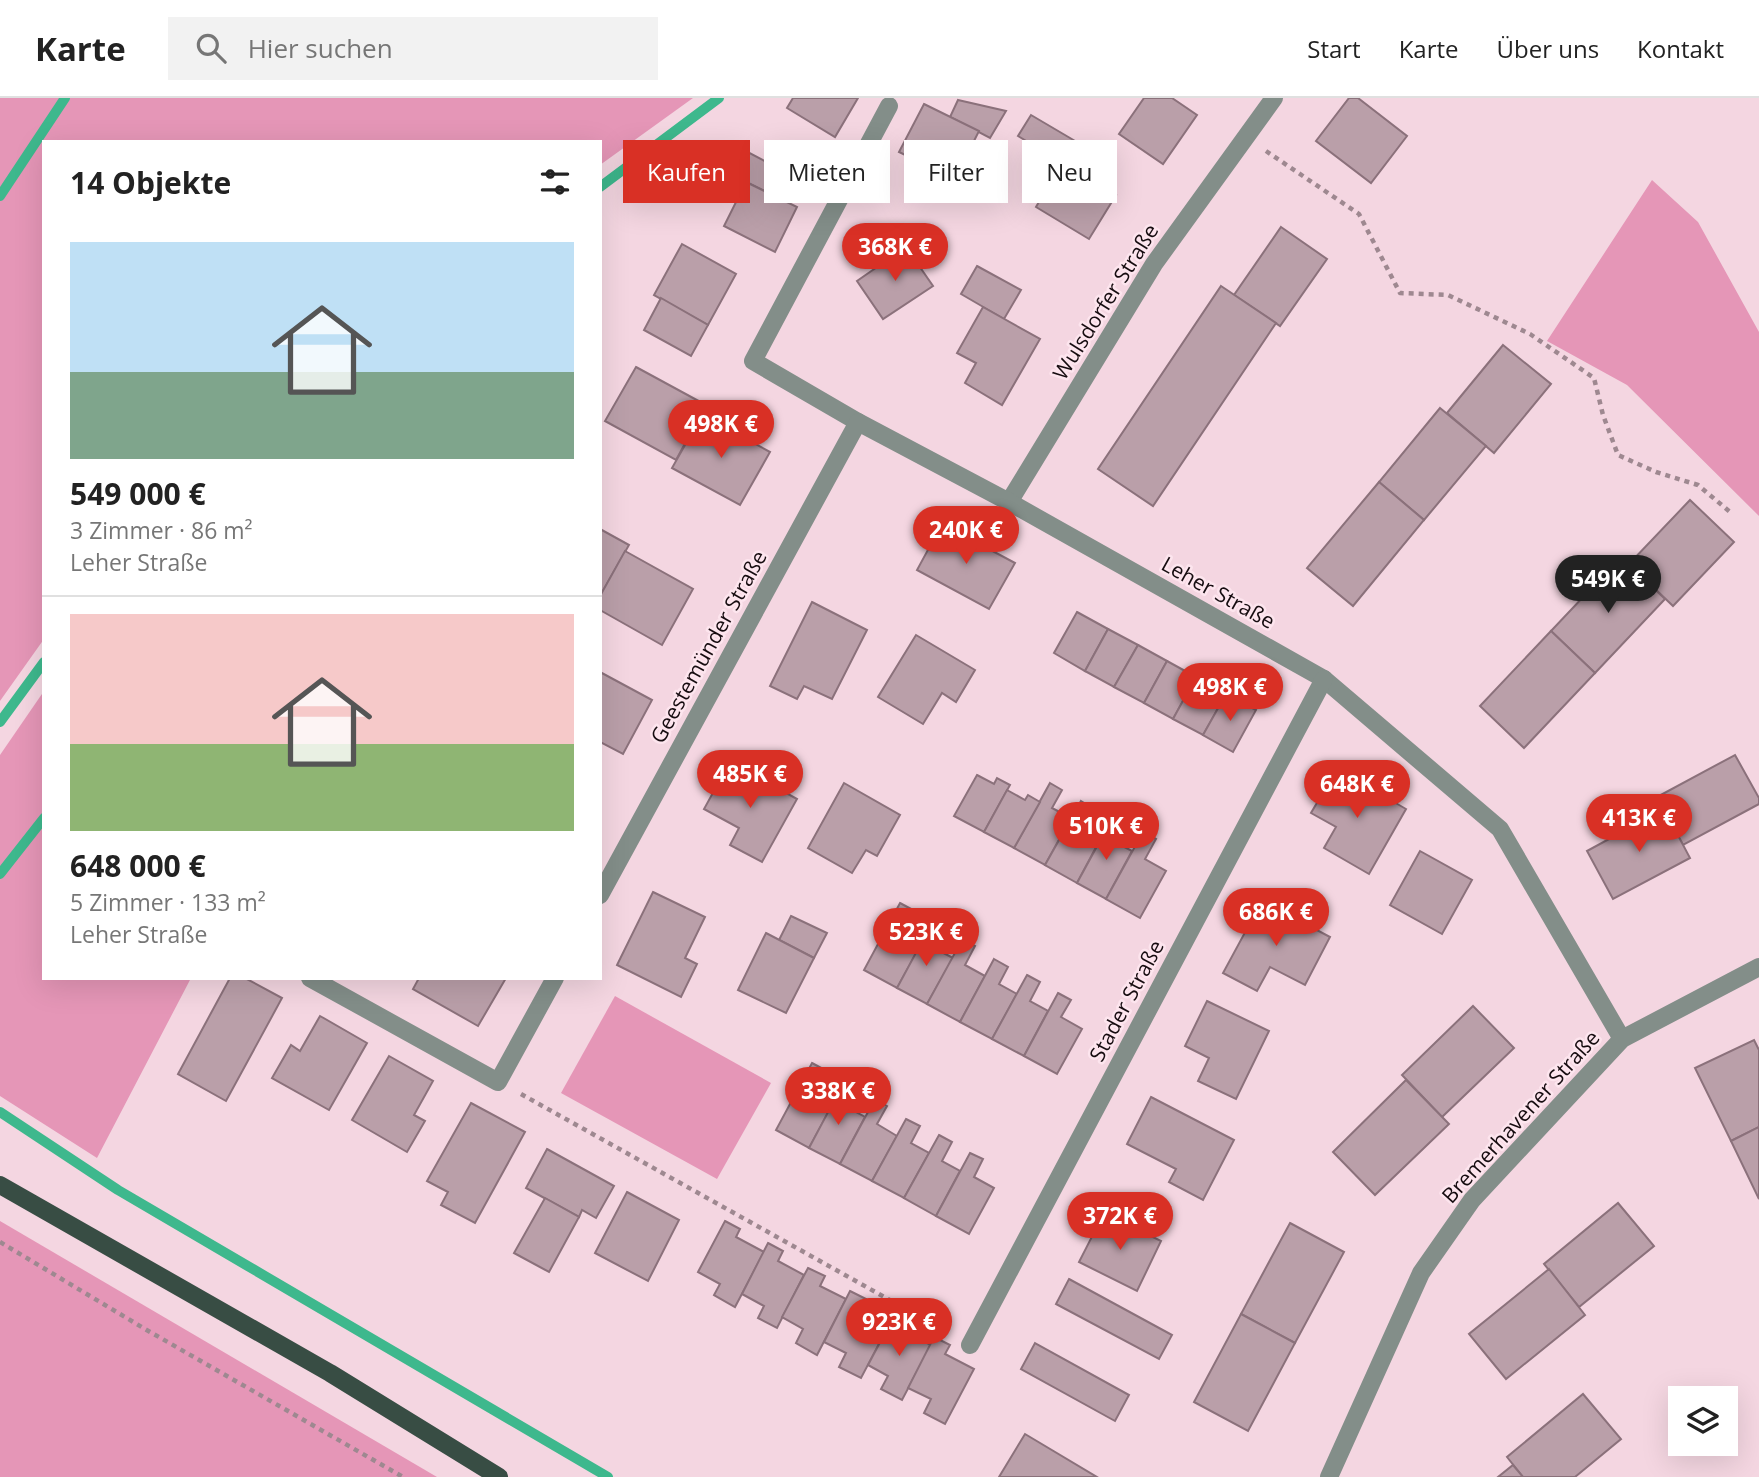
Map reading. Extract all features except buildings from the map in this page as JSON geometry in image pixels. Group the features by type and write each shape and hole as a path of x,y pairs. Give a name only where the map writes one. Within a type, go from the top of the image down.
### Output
{"main road":[{"path":"0,1185 330,1373 499,1477"}],"street":[{"name":"Wulsdorfer Straße","path":"1009,502 1154,264 1274,98"},
{"name":"Leher Straße","path":"889,106 753,361 858,422 1009,502 1324,679 1500,829 1622,1039"},
{"name":"Geestemünder Straße","path":"602,891 858,422"},
{"name":"Stader Straße","path":"970,1345 1324,679"},
{"name":"Bremerhavener Straße","path":"1329,1477 1421,1273 1472,1200 1622,1039 1759,967"},
{"path":"314,980 498,1082 554,980"}],"path":[{"path":"1245,137 1359,214 1401,293 1448,295 1530,334 1594,378 1603,415 1618,455 1656,472 1698,485 1730,512"},
{"path":"498,1082 970,1345"},
{"path":"0,1242 145,1329 403,1477"}],"shaded area":[{"path":"0,98 693,98 635,140 623,140 623,148 602,164 602,140 42,140 42,642 0,701"},
{"path":"1652,180 1698,222 1759,332 1759,516 1627,385 1547,341"},
{"path":"42,694 42,980 190,980 97,1158 0,1096 0,755"},
{"path":"615,996 771,1083 717,1179 561,1093"},
{"path":"0,1221 437,1477 0,1477"}],"waterway":[{"path":"0,196 65,98"},
{"path":"602,186 719,98"},
{"path":"0,722 42,665"},
{"path":"0,874 42,821"},
{"path":"0,1112 118,1190 608,1477"}]}
